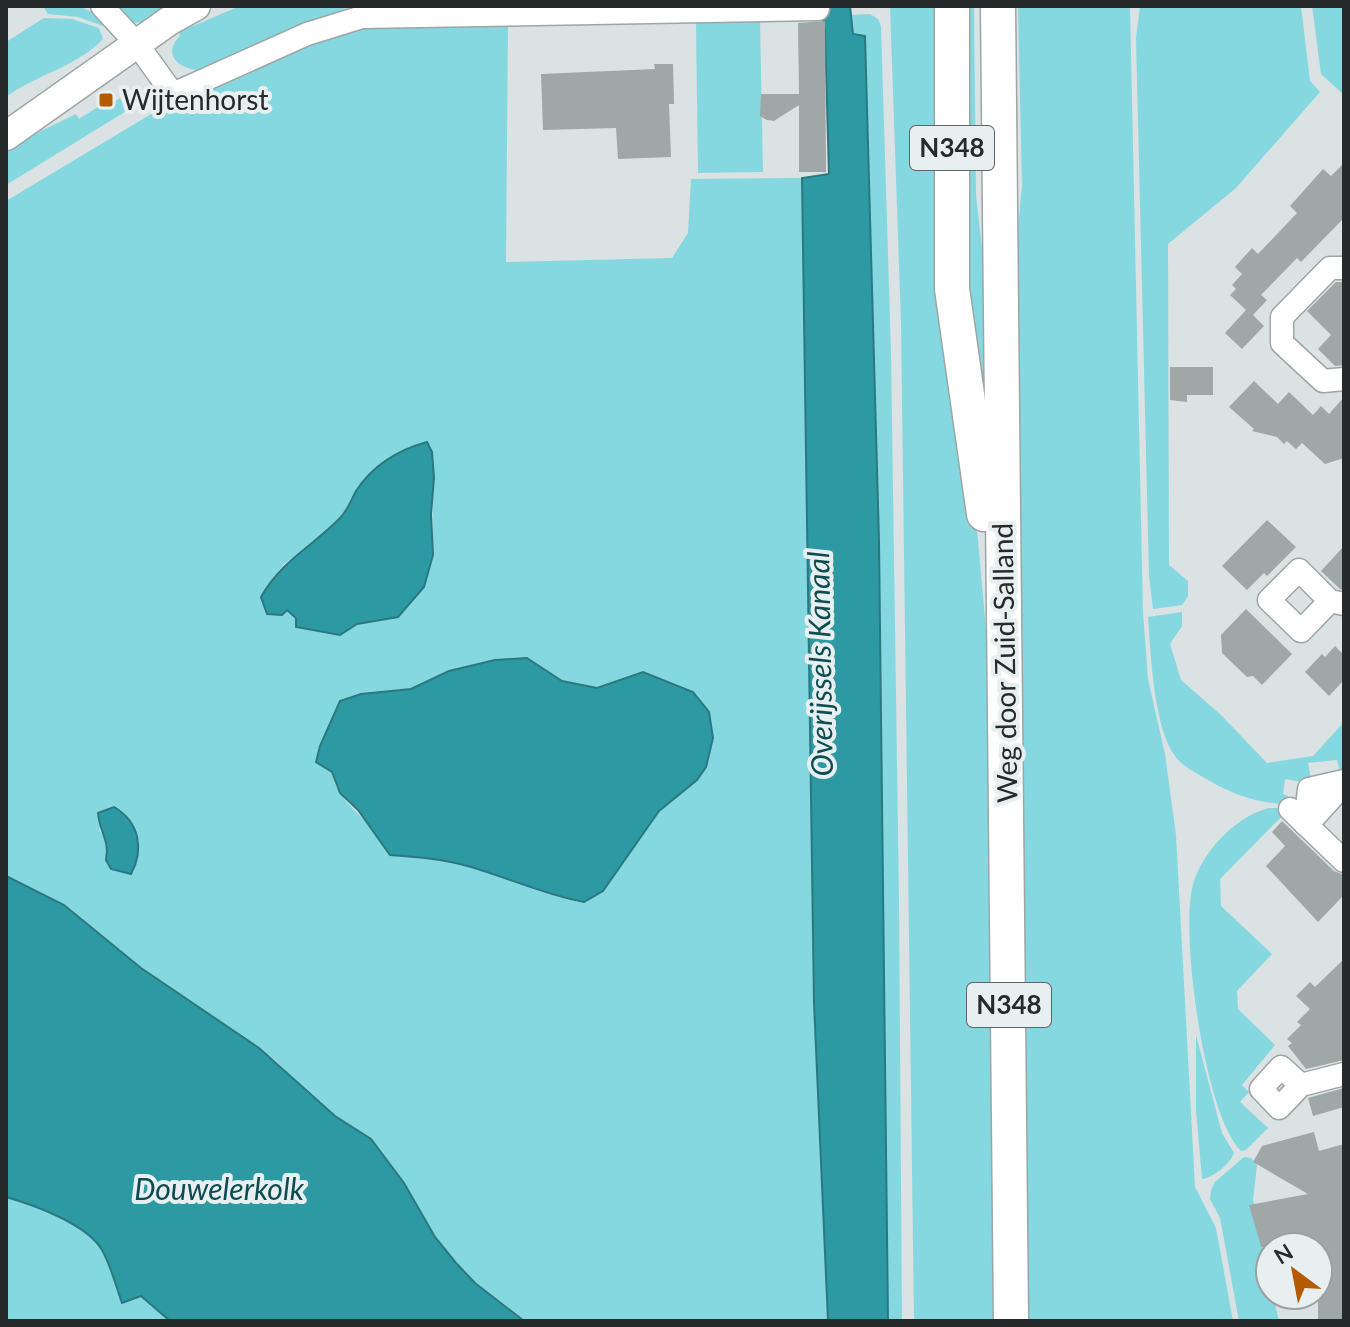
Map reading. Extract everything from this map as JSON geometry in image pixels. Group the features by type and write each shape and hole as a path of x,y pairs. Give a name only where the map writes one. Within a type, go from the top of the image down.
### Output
{"main road":[{"name":"N348","path":"952,6 952,289 968,389 1006,689"},
{"name":"Weg door Zuid-Salland","path":"998,6 1011,1321"}],"street":[{"path":"102,6 137,44 173,94 307,34 362,17 818,9"},
{"path":"6,136 137,44 197,7"},
{"path":"1344,268 1330,268 1282,317 1282,343 1323,381 1344,379"},
{"path":"1344,783 1301,819 1344,861"},
{"path":"1301,1085 1344,1074"}],"shaded area":[{"path":"43,6 85,9 106,27 78,17 48,14"},
{"path":"115,6 171,6 143,22 134,23"},
{"path":"240,6 351,6 200,73 179,64 172,49 180,36 179,32"},
{"path":"890,6 938,6 960,401 978,540 991,686 999,1321 914,1321 901,323"},
{"path":"961,6 974,6 976,195 986,284 989,385 974,386 964,294"},
{"path":"1018,6 1130,6 1143,613 1148,679 1165,754 1176,835 1195,1187 1216,1228 1233,1321 1025,1321 1013,281 1022,186"},
{"path":"1140,6 1301,6 1310,81 1320,92 1236,188 1168,244 1169,565 1188,581 1188,596 1182,605 1153,609 1149,576 1136,38"},
{"path":"1312,6 1344,6 1344,95 1321,74"},
{"path":"870,14 878,19 881,26 891,353 902,1321 888,1321 879,541 867,88 850,15"},
{"path":"44,18 72,19 99,28 103,39 82,56 6,97 6,42"},
{"path":"508,21 506,262 672,258 688,233 691,179 802,178 814,1003 828,1321 524,1321 475,1283 456,1263 435,1237 371,1139 335,1116 276,1061 141,968 64,905 6,876 6,201 173,101 343,28","holes":["432,452 433,555 424,587 397,617 357,624 340,635 296,618 286,609 261,597 284,564 310,546 343,515 357,490","527,658 562,681 597,688 643,673 698,696 668,802 626,856 507,879 467,866 385,848 376,833 345,800 335,783 330,747 340,701 361,694 411,689 430,681","121,811 138,838 124,871 111,869 106,860 109,847 99,829"]},
{"path":"760,21 763,172 698,173 696,23"},
{"path":"120,98 128,110 6,185 6,148 76,114 79,119 101,105 104,110"},
{"path":"1182,612 1182,626 1170,644 1181,680 1221,715 1267,763 1313,756 1344,722 1344,774 1341,775 1337,760 1308,763 1311,779 1302,782 1285,779 1283,794 1288,796 1286,804 1256,800 1228,790 1178,760 1168,743 1158,708 1148,617"},
{"path":"1269,808 1287,811 1220,879 1221,906 1272,954 1237,991 1238,1009 1275,1045 1242,1085 1249,1092 1240,1102 1268,1128 1246,1150 1241,1151 1228,1132 1207,1066 1193,985 1189,913 1196,876 1210,851 1244,819"},
{"path":"1196,1035 1222,1133 1234,1153 1221,1170 1202,1179 1196,1110"},
{"path":"1244,1157 1251,1158 1257,1165 1253,1200 1259,1231 1254,1231 1254,1311 1277,1311 1279,1321 1239,1321 1220,1218 1210,1199 1215,1182"},
{"path":"6,1197 45,1210 85,1232 102,1250 122,1302 141,1296 170,1321 6,1321"}],"water":[{"name":"Overijssels Kanaal","path":"821,6 850,6 853,34 865,36 879,541 888,1321 828,1321 814,1003 802,178 829,174 825,32"},
{"path":"427,442 432,452 434,478 431,514 433,555 424,587 398,617 357,624 340,635 296,627 296,618 287,610 282,615 267,614 261,597 269,584 288,563 340,518 370,474 396,454"},
{"path":"527,658 562,681 597,688 643,672 693,692 709,712 713,738 706,767 697,780 659,811 603,891 584,902 461,864 390,855 358,810 340,793 332,772 316,762 340,701 361,694 411,689 449,671 495,660"},
{"path":"114,807 129,820 137,837 137,856 131,874 111,869 106,860 107,847 98,813"},
{"name":"Douwelerkolk","path":"6,876 64,905 141,968 259,1048 335,1116 371,1139 404,1183 435,1237 456,1263 475,1283 524,1321 170,1321 141,1296 122,1303 108,1263 95,1241 59,1217 6,1197"}],"building":[{"path":"825,21 826,172 799,172 799,105 774,121 767,120 760,116 761,94 799,94 798,23"},
{"path":"654,64 673,64 674,104 669,104 671,157 618,159 616,128 543,130 541,74 655,69"},
{"path":"1344,163 1344,218 1301,262 1297,258 1261,295 1267,300 1253,315 1264,326 1242,349 1225,333 1246,310 1230,295 1236,289 1232,285 1242,274 1235,267 1252,248 1258,254 1297,213 1290,206 1323,169 1331,176"},
{"path":"1336,282 1344,282 1344,365 1335,366 1318,349 1331,335 1307,311"},
{"path":"1170,367 1213,367 1213,395 1187,395 1187,402 1170,400"},
{"path":"1254,381 1278,404 1289,392 1313,415 1321,406 1329,414 1344,397 1344,458 1325,464 1302,443 1296,449 1287,441 1284,444 1277,437 1252,431 1254,429 1229,407"},
{"path":"1267,520 1296,547 1267,576 1264,573 1247,590 1222,566"},
{"path":"1344,546 1344,590 1321,571"},
{"path":"1246,609 1292,654 1262,685 1253,676 1247,677 1222,653 1221,635"},
{"path":"1335,646 1344,655 1344,680 1329,696 1305,672 1322,654 1325,657"},
{"path":"1282,821 1334,871 1344,875 1344,895 1318,922 1266,866 1285,846 1272,832"},
{"path":"1344,959 1344,1060 1306,1069 1288,1046 1292,1043 1287,1039 1301,1025 1297,1022 1310,1009 1296,996 1310,982 1315,987"},
{"path":"1344,1088 1344,1107 1313,1116 1308,1098"},
{"path":"1314,1132 1319,1151 1344,1144 1344,1321 1318,1321 1318,1311 1334,1311 1334,1231 1256,1231 1249,1205 1308,1194 1253,1162 1262,1146"}],"place":[{"name":"Wijtenhorst","path":"106,100"}]}
